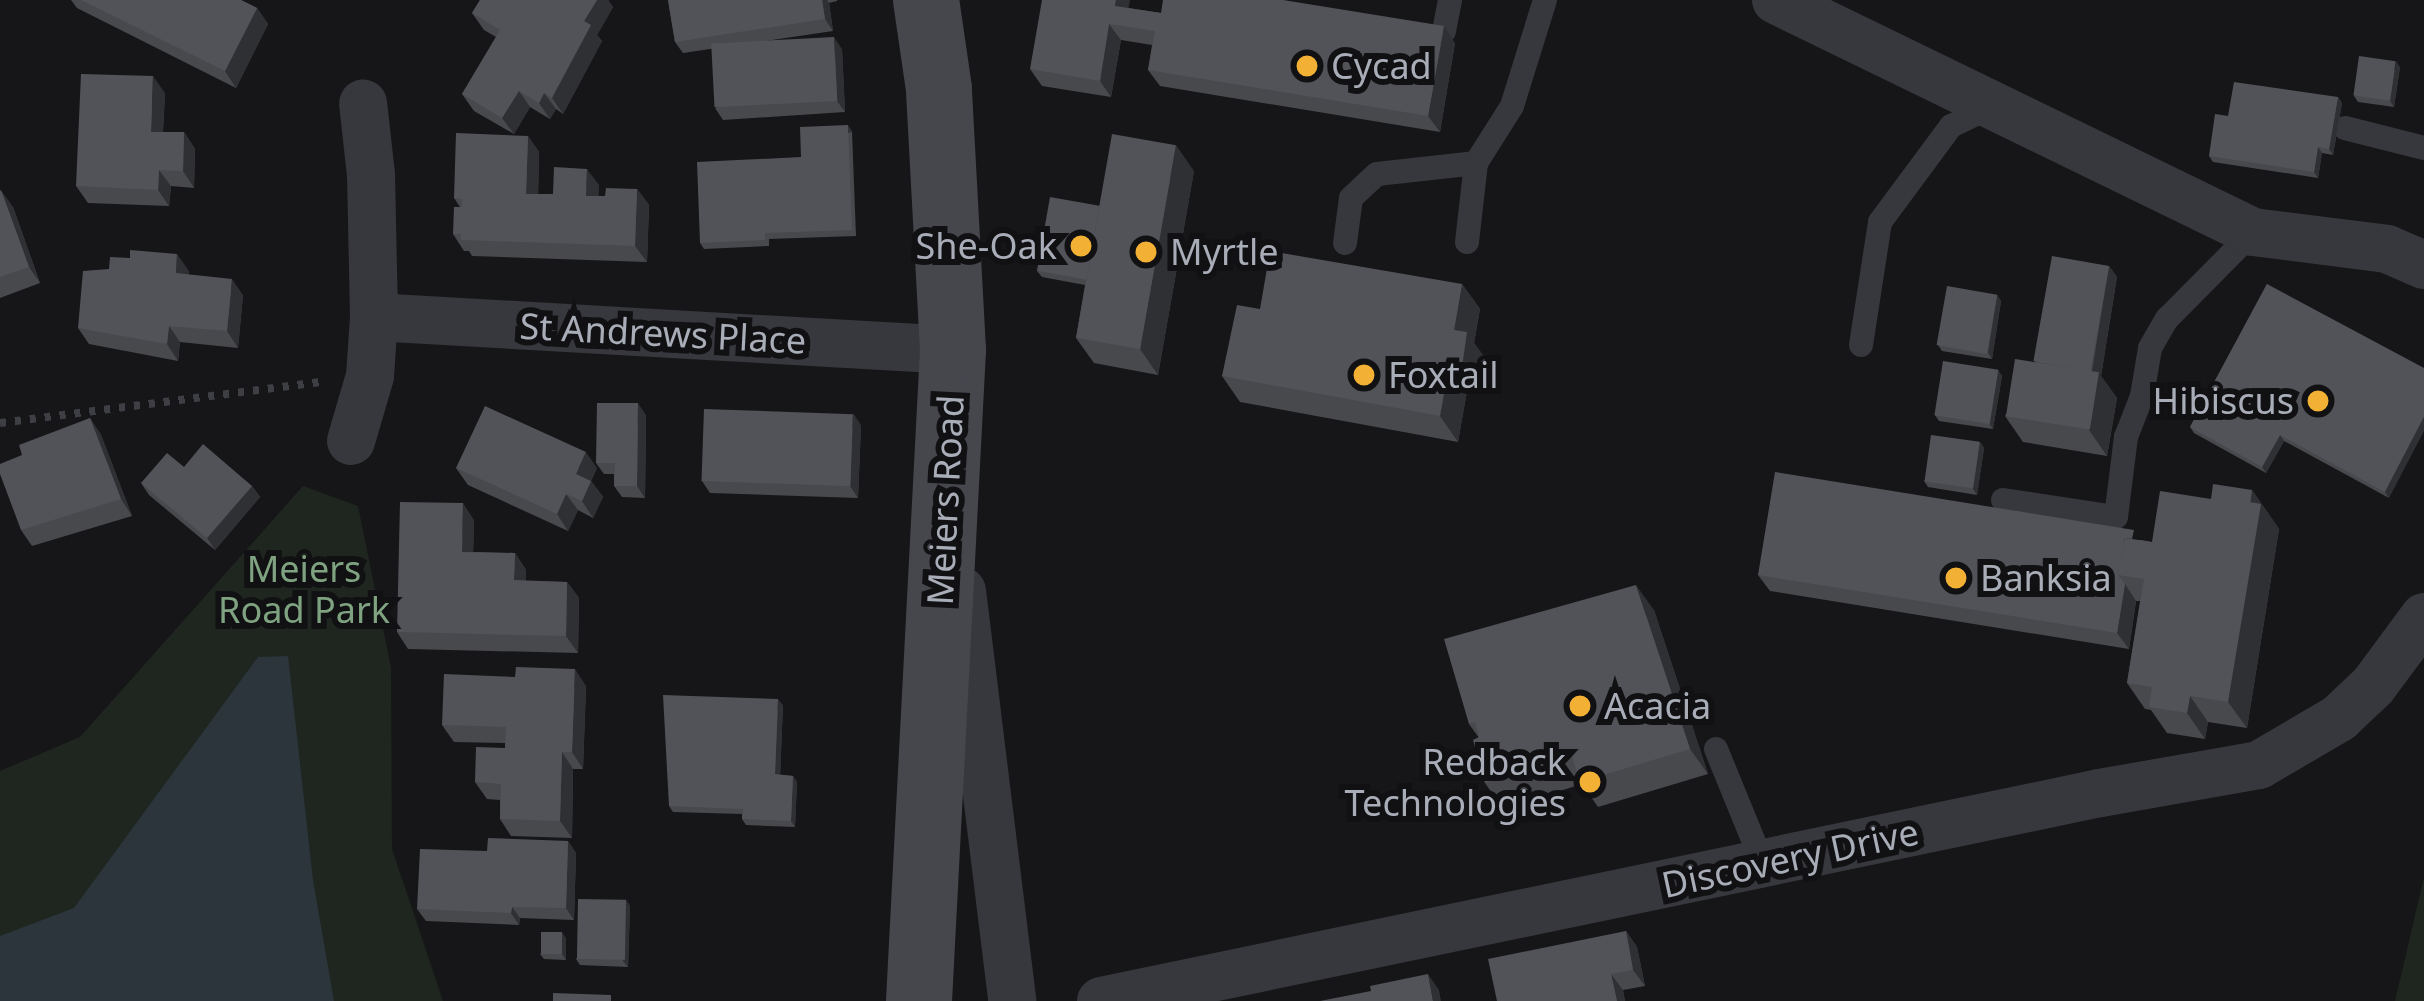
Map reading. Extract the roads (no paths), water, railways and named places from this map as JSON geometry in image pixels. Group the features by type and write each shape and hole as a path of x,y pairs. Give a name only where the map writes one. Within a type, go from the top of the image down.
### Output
{"street":[{"name":"Meiers Road","path":"919,1001 953,350 939,89 926,0"},
{"path":"1775,0 2253,232 2309,235 2387,249 2424,265"},
{"path":"351,441 370,376 374,317 371,175 363,103"},
{"name":"St Andrews Place","path":"374,317 953,350"},
{"path":"948,467 1012,1001"},
{"name":"Discovery Drive","path":"1101,1001 2259,765 2339,718 2373,686 2424,616"}],"lane":[{"path":"1444,31 1450,0"},
{"path":"1467,242 1476,163 1512,106 1545,0"},
{"path":"1861,345 1880,222 1951,126 1995,105"},
{"path":"2345,128 2424,148"},
{"path":"1345,243 1351,198 1377,174 1476,163"},
{"path":"2003,500 2116,517 2126,436 2142,396 2150,348 2167,319 2253,232"},
{"path":"1716,749 1763,864"}],"place":[{"name":"Cycad","path":"1307,66"},
{"name":"She-Oak","path":"1081,246"},
{"name":"Myrtle","path":"1146,252"},
{"name":"Foxtail","path":"1364,375"},
{"name":"Hibiscus","path":"2318,401"},
{"name":"Banksia","path":"1956,578"},
{"name":"Acacia","path":"1580,706"},
{"name":"Redback Technologies","path":"1590,782"}],"park label":[{"name":"Meiers Road Park","path":"304,588"}]}
